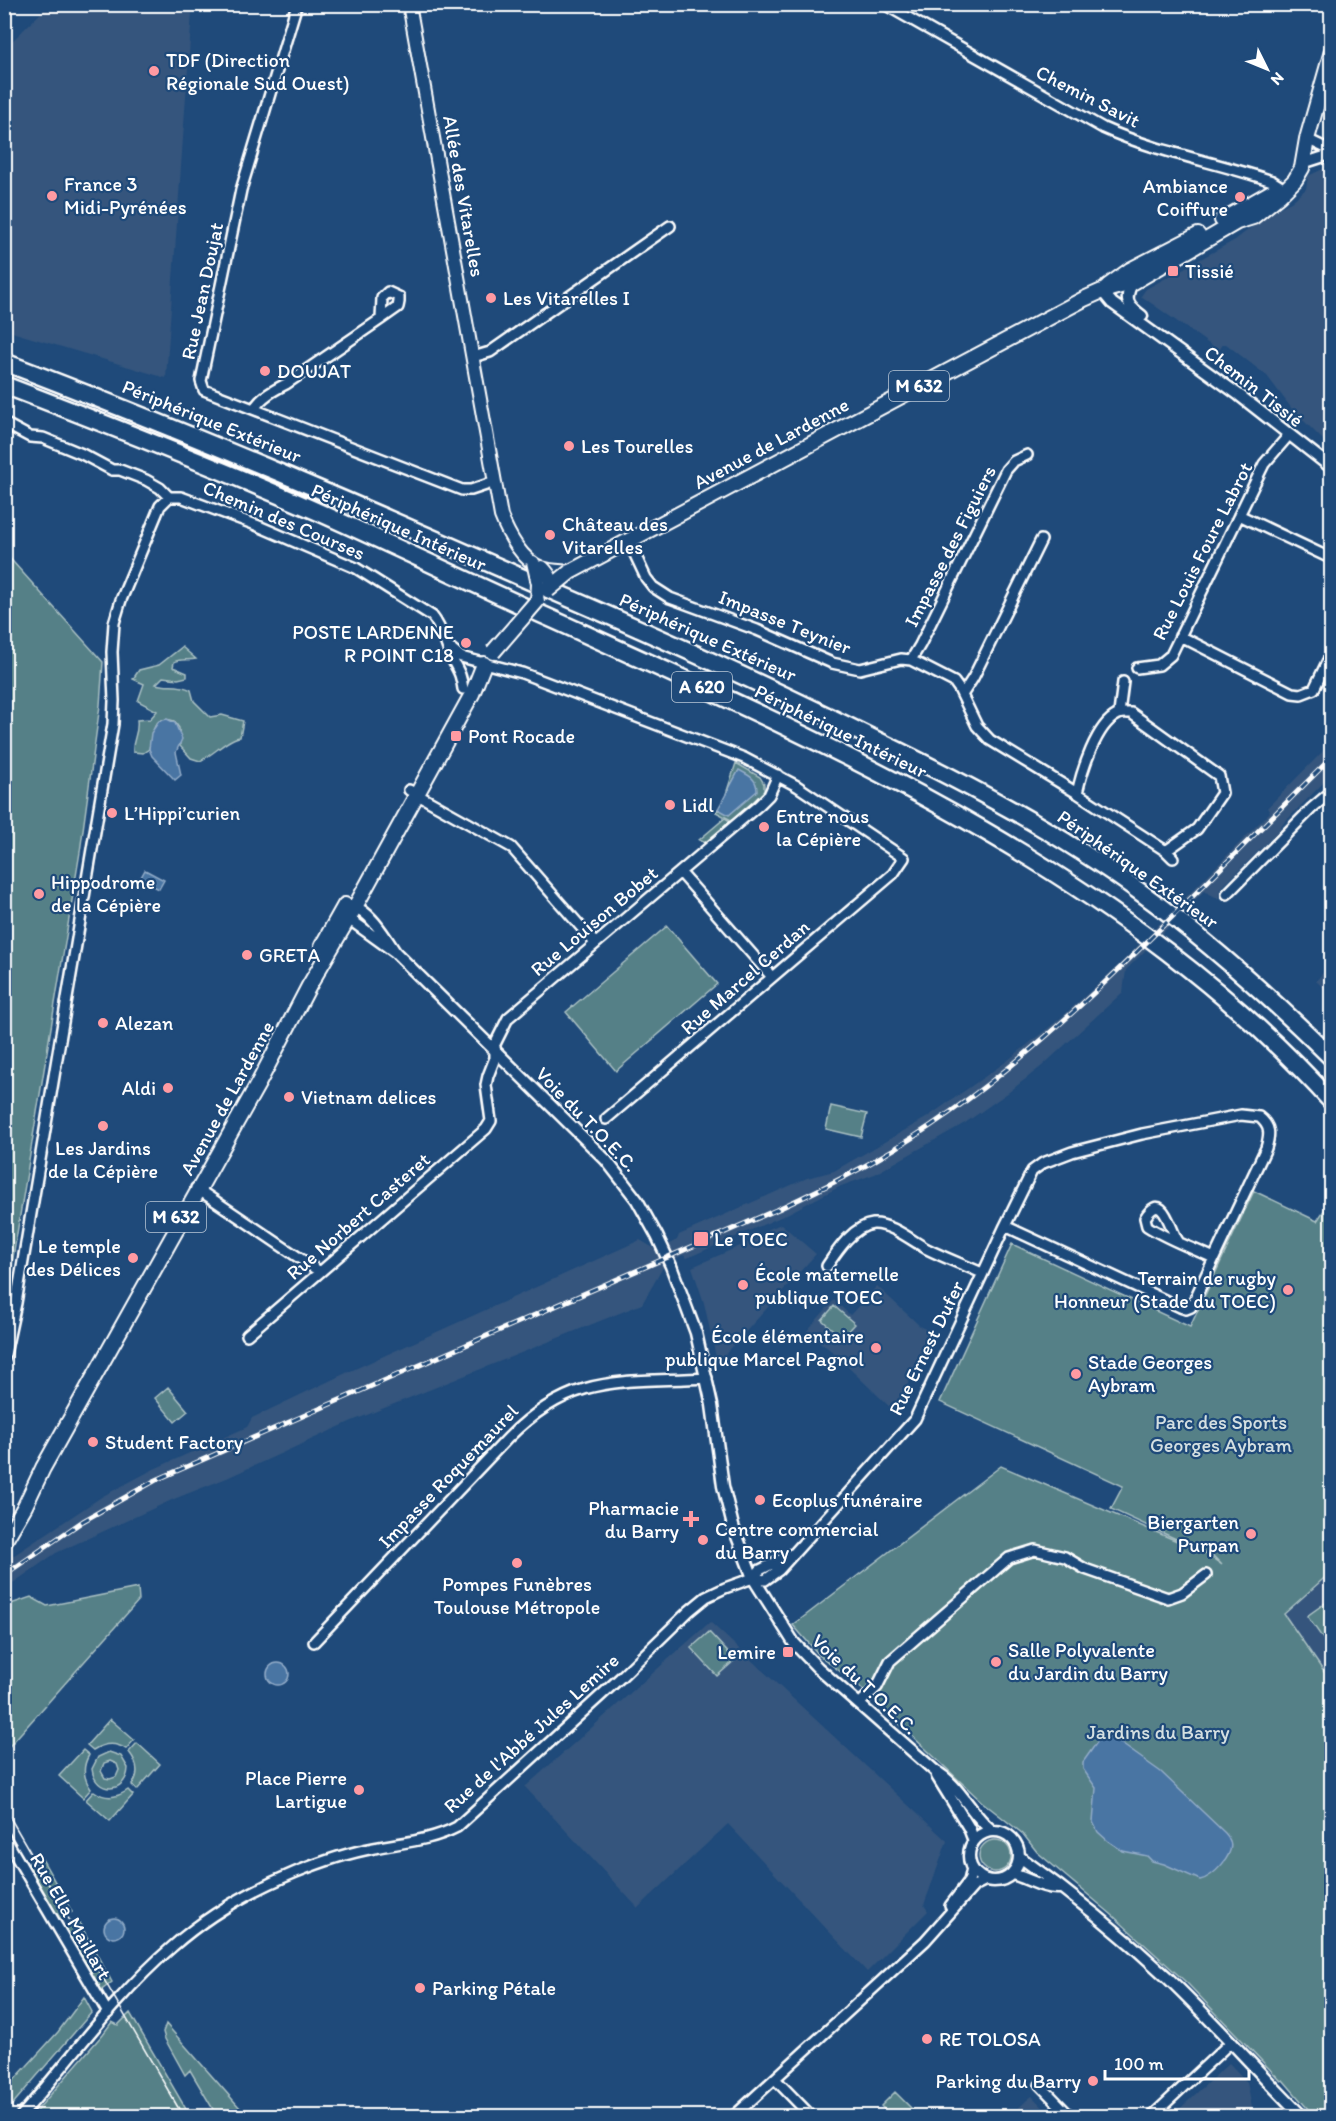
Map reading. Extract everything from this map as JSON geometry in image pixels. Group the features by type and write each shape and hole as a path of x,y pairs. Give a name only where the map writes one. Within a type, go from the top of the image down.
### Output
{"highway":[{"name":"Périphérique Extérieur","path":"4,362 193,435 336,495 647,632 817,710 940,770 1067,843 1143,893 1189,928 1250,980 1332,1058"},
{"name":"Périphérique Intérieur","path":"4,385 208,465 318,512 729,699 927,797 1063,878 1152,941 1254,1025 1332,1102"}],"main road":[{"name":"Allée des Vitarelles","path":"409,4 501,516 514,542 537,565"},
{"name":"Avenue de Lardenne","path":"1102,291 1132,283 1227,226 1253,217 1280,190 1295,180 1304,163 1307,139 1332,51"},
{"name":"Avenue de Lardenne","path":"4,1542 349,911 467,691 475,671 537,601 570,572 1102,291 1130,270 1268,194 1280,190 1307,139"},
{"path":"537,565 570,572"},
{"path":"537,565 550,579 551,585 548,590"},
{"path":"537,565 537,601"},
{"name":"Avenue de Lardenne","path":"4,1523 196,1188"}],"street":[{"name":"Rue Jean Doujat","path":"297,4 241,190 201,381 204,390 462,490 471,490 495,482"},
{"name":"Chemin Savit","path":"884,4 1120,136 1260,177 1280,190"},
{"path":"1307,139 1332,153"},
{"path":"1304,163 1332,153"},
{"path":"473,357 490,352 670,226"},
{"name":"Chemin Tissié","path":"1132,283 1126,295 1129,304 1133,310 1153,325 1154,332"},
{"name":"Chemin Tissié","path":"1102,291 1112,303 1239,395 1332,468"},
{"path":"254,409 257,403 273,391 381,319"},
{"path":"4,423 30,437 43,438 82,454 112,470 120,470 154,483 169,497 154,517 114,623 113,724 16,1304 4,1359"},
{"name":"Rue Louis Foure Labrot","path":"1137,668 1160,665 1171,655 1264,464 1289,435"},
{"name":"Impasse des Figuiers","path":"911,660 1006,470 1014,461 1027,455"},
{"name":"Chemin des Courses","path":"169,497 182,496 256,525 363,572 432,616 438,623 450,655 475,671"},
{"path":"1239,515 1332,559"},
{"path":"962,695 974,678 1041,540"},
{"name":"Impasse Teynier","path":"629,542 646,578 653,587 670,598 727,618 848,668 860,669 895,660 911,660"},
{"path":"1180,636 1292,693 1301,694 1314,689 1332,652"},
{"path":"448,646 475,671 510,668 744,759 778,775"},
{"path":"911,660 954,682 982,734 1169,854 1197,829 1222,793 1219,777 1131,713 1119,713 1108,721 1084,762 1077,793"},
{"path":"1119,713 1123,682"},
{"name":"Rue Marcel Cerdan","path":"606,1119 893,874 904,858 778,775"},
{"name":"Rue Louison Bobet","path":"491,1121 486,1086 495,1058 495,1044 508,1018 759,805 769,795 778,775"},
{"path":"413,791 511,847 595,942"},
{"path":"1227,894 1312,808 1332,791"},
{"path":"680,872 771,977"},
{"name":"Voie du T.O.E.C.","path":"349,911 395,952 606,1160 637,1200 657,1236 696,1333 707,1378 723,1486 733,1526 753,1578 794,1643 818,1668 934,1771 944,1776 980,1821 991,1830"},
{"name":"Rue Ernest Dufer","path":"753,1578 765,1580 780,1570 915,1419 1032,1171 1043,1163 1072,1152 1142,1134 1227,1117 1241,1115 1259,1117 1270,1131 1268,1143 1214,1258"},
{"name":"Rue Norbert Casteret","path":"247,1335 486,1129 491,1121"},
{"path":"196,1188 320,1272"},
{"path":"827,1266 857,1230 873,1224 888,1227 926,1249 982,1273"},
{"path":"1005,1226 1186,1309 1191,1307 1214,1258 1178,1241"},
{"name":"Impasse Roquemaurel","path":"314,1642 514,1431 547,1404 581,1389 603,1384 707,1378"},
{"path":"859,1704 877,1688 890,1661 1009,1558 1035,1550 1065,1557 1085,1569 1168,1598 1182,1593 1206,1575"},
{"name":"Rue de l'Abbé Jules Lemire","path":"21,2116 108,2013 173,1945 211,1917 236,1901 294,1873 334,1858 436,1837 457,1827 620,1678 689,1611 706,1597 753,1578"},
{"name":"Voie du T.O.E.C.","path":"934,1771 969,1828 974,1841"},
{"path":"872,1989 884,1973 945,1912 969,1881 972,1869 969,1855 978,1836 991,1830 1000,1831 1014,1840 1020,1857 1012,1874 1000,1881 986,1880 972,1869"},
{"name":"Rue Ella Maillart","path":"4,1836 108,2013"},
{"path":"1020,1857 1085,1905 1169,1979 1302,2116"},
{"path":"1012,1874 1052,1888 1059,1888"},
{"path":"734,2116 926,1941 975,1886 986,1880"},
{"path":"1152,2116 1231,2042"},
{"path":"776,2079 811,2116"},
{"path":"1041,2085 1070,2116"}],"shaded area":[{"path":"49,5 111,5 192,12 166,378 5,330 5,48"},
{"path":"1327,167 1332,169 1331,448 1292,409 1267,376 1226,344 1223,344 1219,351 1141,296 1146,289 1235,240 1271,212 1291,202 1306,189 1308,176"},
{"path":"167,719 175,723 182,739 176,752 181,775 175,780 152,756 149,749 151,733 159,721"},
{"path":"1331,743 1331,775 1280,827 1281,829 1220,889 1219,899 1204,891 1126,970 1123,992 1042,1066 965,1123 875,1174 841,1186 783,1216 687,1258 683,1255 665,1264 642,1304 352,1421 227,1478 174,1499 56,1553 13,1583 5,1570 4,1562 103,1496 154,1469 247,1427 252,1418 640,1240 657,1250 677,1240 679,1235 807,1178 834,1171 926,1118 1007,1061 1063,1016 1120,964 1270,812 1267,808"},
{"path":"739,770 754,780 757,791 729,815 718,809"},
{"path":"145,870 164,880 159,889 140,879"},
{"path":"1331,963 1331,995 1316,981"},
{"name":"École maternelle publique TOEC","path":"781,1224 816,1254 723,1357 716,1357 704,1303 692,1267 754,1240 769,1229"},
{"name":"École élémentaire publique Marcel Pagnol","path":"877,1286 921,1327 932,1332 925,1347 927,1357 919,1361 902,1398 899,1397 893,1410 829,1349 806,1332 834,1300 850,1315"},
{"path":"1331,1572 1331,1682 1283,1614"},
{"path":"710,1622 947,1841 924,1905 928,1911 867,1972 728,1824 638,1908 525,1787"},
{"path":"278,1663 288,1670 289,1674 282,1684 278,1685 268,1678 267,1674 274,1664"},
{"path":"1109,1735 1161,1772 1227,1836 1231,1847 1229,1853 1222,1865 1211,1875 1200,1880 1152,1861 1147,1856 1123,1851 1098,1832 1093,1822 1096,1788 1083,1769 1083,1762 1100,1738"},
{"path":"114,1918 121,1921 124,1928 121,1935 114,1938 107,1935 104,1928 107,1921"},
{"path":"1229,2063 1247,2082 1253,2113 1256,2113 1256,2116 1172,2116"},
{"path":"1032,2096 1051,2116 1010,2116 1027,2100"}],"green space":[{"name":"Hippodrome de la Cépière","path":"5,553 103,662 100,705 80,852 5,1306"},
{"path":"182,647 196,659 174,662 173,667 187,673 187,677 178,679 163,677 156,684 191,690 194,701 210,717 222,715 243,721 240,737 231,740 200,761 191,758 180,746 179,728 174,721 161,720 155,726 149,749 143,753 133,752 137,720 150,719 157,711 138,701 144,684 133,679 139,670 159,665"},
{"path":"736,763 760,777 764,784 764,794 733,821 716,812 718,809 729,814 739,770 726,794"},
{"path":"725,818 731,822 706,843 699,840"},
{"path":"667,926 717,984 616,1071 566,1012"},
{"path":"831,1106 867,1114 861,1137 826,1129"},
{"name":"Jardins du Barry","path":"1254,1191 1317,1221 1331,1200 1331,1572 1284,1614 1331,1682 1332,2110 1320,2116 1314,2116 1283,2080 1281,2081 1187,1983 1111,1914 1037,1852 1023,1834 981,1801 859,1686 820,1656 793,1625 1001,1466 1205,1553 1222,1565 1213,1556 1111,1509 1123,1486 940,1402 1012,1244 1190,1327"},
{"path":"834,1306 855,1324 842,1338 822,1320"},
{"path":"168,1387 188,1411 175,1422 155,1398"},
{"path":"138,1588 139,1600 5,1751 5,1606 31,1597 47,1606"},
{"path":"1328,1601 1331,1606 1331,1650 1307,1616"},
{"path":"709,1632 735,1660 717,1676 691,1648"},
{"path":"110,1719 134,1740 126,1749 110,1744 93,1750 87,1745"},
{"path":"137,1743 160,1764 137,1790 132,1785 136,1777 136,1768 129,1752"},
{"path":"83,1750 89,1755 84,1772 91,1789 83,1798 59,1776"},
{"path":"109,1752 121,1756 128,1768 126,1777 117,1787 104,1787 94,1777 92,1769 98,1757","holes":["110,1761 117,1764 119,1770 116,1777 105,1778 101,1771 104,1763"]},
{"path":"128,1790 133,1795 110,1821 86,1800 94,1791 111,1796 120,1795"},
{"path":"995,1840 1006,1845 1011,1856 1006,1867 995,1872 984,1867 979,1856 984,1845"},
{"path":"41,1857 72,1912 57,1921 25,1865"},
{"path":"79,1922 112,1982 99,1992 64,1932 66,1927"},
{"path":"84,1997 92,2012 5,2113 5,2090 58,2032"},
{"path":"130,2013 190,2116 32,2116 112,2022 118,2025"},
{"path":"166,2024 240,2108 231,2116 217,2116 190,2070 185,2075 165,2039 163,2032"},
{"path":"895,2092 913,2110 907,2116 891,2116 881,2106"}],"tram line":[{"path":"4,1807 183,2116"}],"railway":[{"path":"7,1573 83,1521 156,1480 776,1210 852,1173 918,1134 958,1107 1034,1047 1070,1015 1140,949 1332,757"}],"place":[{"name":"TDF (Direction Régionale Sud Ouest)","path":"154,71"},
{"name":"France 3 Midi-Pyrénées","path":"52,196"},
{"name":"Ambiance Coiffure","path":"1240,197"},
{"name":"Tissié","path":"1173,271"},
{"name":"Les Vitarelles I","path":"491,298"},
{"name":"DOUJAT","path":"265,371"},
{"name":"Les Tourelles","path":"569,446"},
{"name":"Château des Vitarelles","path":"550,535"},
{"name":"POSTE LARDENNE R POINT C18","path":"466,643"},
{"name":"Pont Rocade","path":"456,736"},
{"name":"Lidl","path":"670,805"},
{"name":"L’Hippi’curien","path":"112,813"},
{"name":"Entre nous la Cépière","path":"764,827"},
{"name":"Hippodrome de la Cépière","path":"39,894"},
{"name":"GRETA","path":"247,955"},
{"name":"Alezan","path":"103,1023"},
{"name":"Aldi","path":"168,1088"},
{"name":"Vietnam delices","path":"289,1097"},
{"name":"Les Jardins de la Cépière","path":"103,1126"},
{"name":"Le TOEC","path":"701,1239"},
{"name":"Le temple des Délices","path":"133,1258"},
{"name":"École maternelle publique TOEC","path":"743,1285"},
{"name":"Terrain de rugby Honneur (Stade du TOEC)","path":"1288,1290"},
{"name":"École élémentaire publique Marcel Pagnol","path":"876,1348"},
{"name":"Stade Georges Aybram","path":"1076,1374"},
{"name":"Student Factory","path":"93,1442"},
{"name":"Ecoplus funéraire","path":"760,1500"},
{"name":"Pharmacie du Barry","path":"691,1519"},
{"name":"Biergarten Purpan","path":"1251,1534"},
{"name":"Centre commercial du Barry","path":"703,1540"},
{"name":"Pompes Funèbres Toulouse Métropole","path":"517,1563"},
{"name":"Lemire","path":"788,1652"},
{"name":"Salle Polyvalente du Jardin du Barry","path":"996,1662"},
{"name":"Place Pierre Lartigue","path":"359,1790"},
{"name":"Parking Pétale","path":"420,1988"},
{"name":"RE TOLOSA","path":"927,2039"},
{"name":"Parking du Barry","path":"1093,2081"}],"park label":[{"name":"Parc des Sports Georges Aybram","path":"1221,1434"}]}
